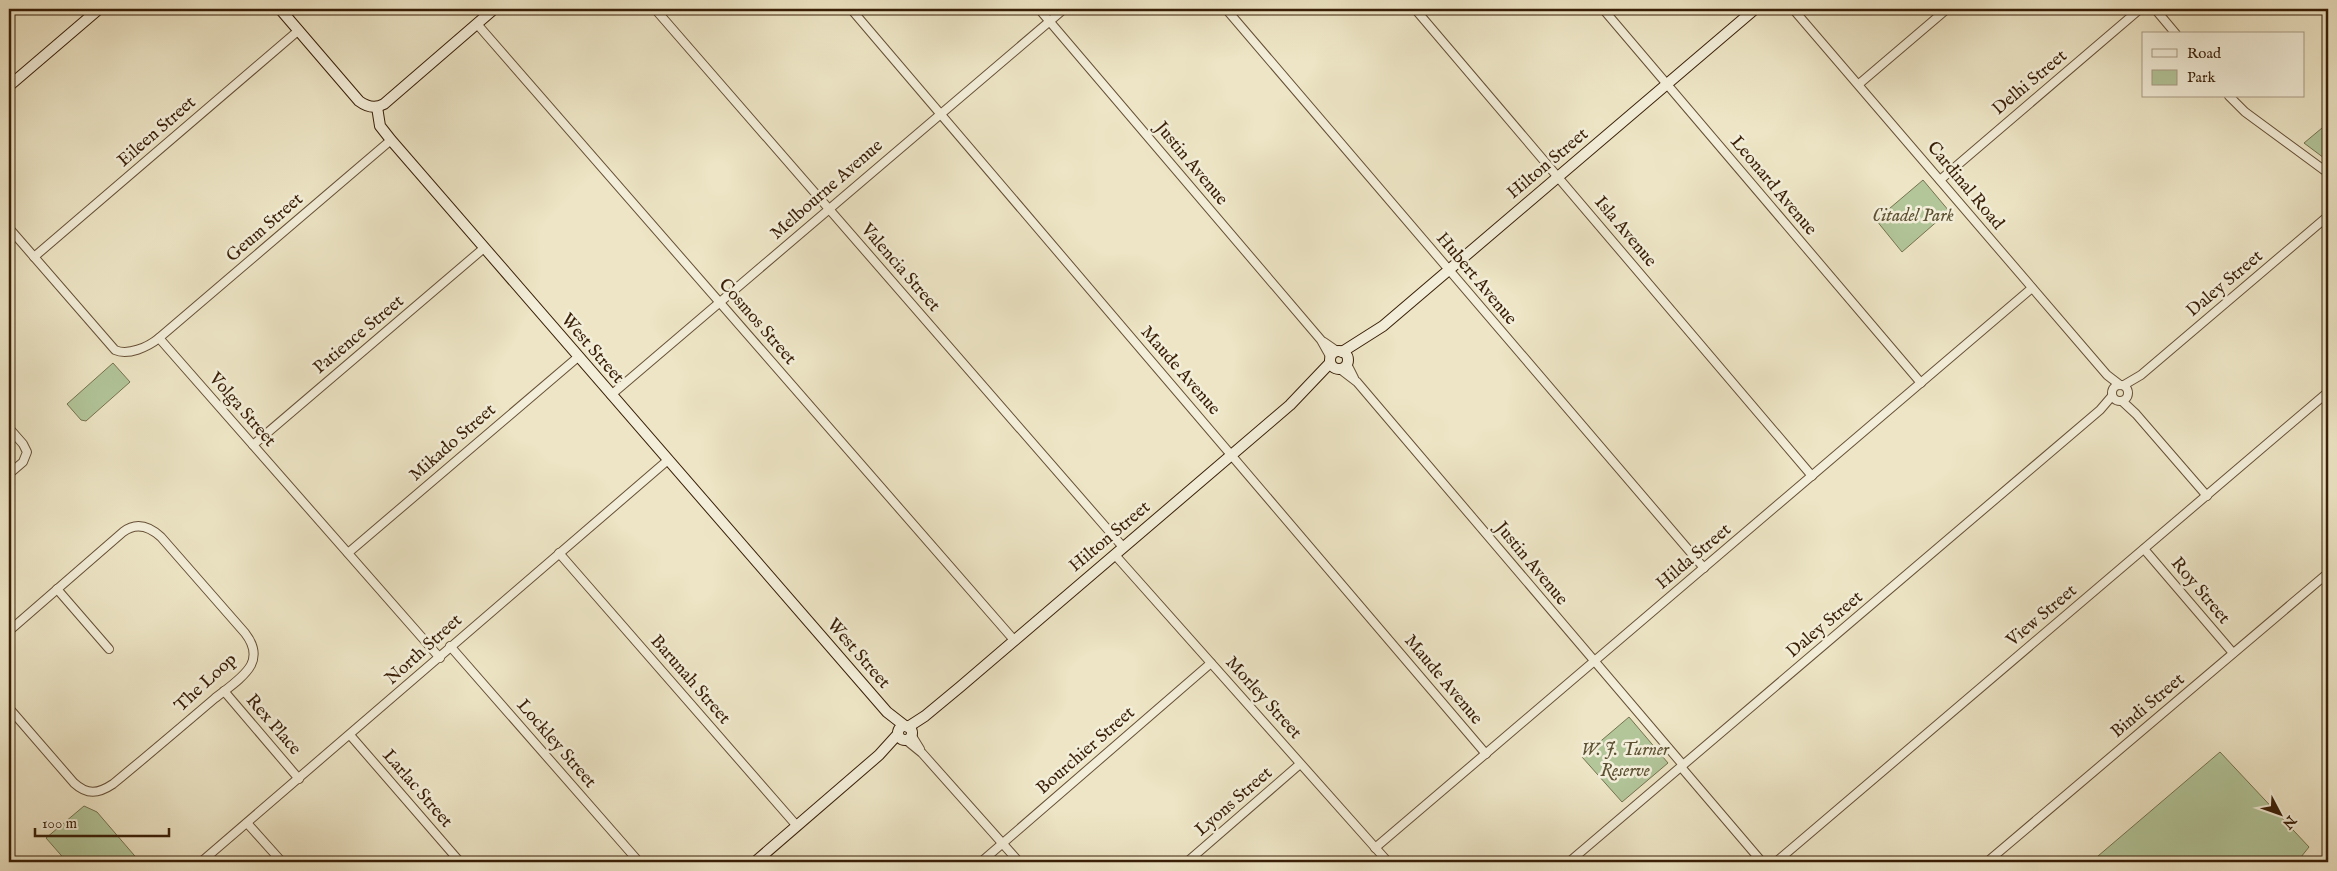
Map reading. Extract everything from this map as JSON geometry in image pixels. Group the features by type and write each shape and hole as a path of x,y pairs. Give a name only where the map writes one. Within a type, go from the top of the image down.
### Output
{"street":[{"path":"9,86 99,9"},
{"path":"282,9 359,100 366,105 376,107 384,104 494,9"},
{"name":"Valencia Street","path":"655,9 1123,547"},
{"name":"Maude Avenue","path":"851,9 1486,754"},
{"name":"Justin Avenue","path":"1039,9 1595,661 1762,862"},
{"name":"Melbourne Avenue","path":"611,395 1064,9"},
{"name":"Hubert Avenue","path":"1226,9 1704,568"},
{"name":"Isla Avenue","path":"1415,9 1812,476"},
{"name":"Leonard Avenue","path":"1603,9 1921,383"},
{"name":"Hilton Street","path":"755,862 1232,455 1339,360 1449,270 1754,9"},
{"path":"1859,84 1948,9"},
{"name":"Delhi Street","path":"1940,180 2140,9"},
{"path":"2155,9 2174,32"},
{"name":"Cardinal Road","path":"1797,11 2106,375 2136,414 2206,496"},
{"name":"Cosmos Street","path":"478,24 1014,640"},
{"name":"Eileen Street","path":"34,257 299,30"},
{"path":"2231,98 2246,112 2328,173"},
{"name":"West Street","path":"376,107 380,126 391,140 922,753 1019,862"},
{"name":"Geum Street","path":"159,338 391,140"},
{"name":"Daley Street","path":"1569,862 2328,216"},
{"path":"9,228 115,350 125,351 146,347 159,338"},
{"name":"Patience Street","path":"253,445 484,248"},
{"name":"Hilda Street","path":"1375,848 2032,288"},
{"name":"Volga Street","path":"159,338 440,658"},
{"name":"Mikado Street","path":"348,553 578,356"},
{"name":"View Street","path":"1776,862 2328,392"},
{"path":"9,428 25,448 24,460 9,474"},
{"name":"North Street","path":"201,862 668,460"},
{"name":"The Loop","path":"9,631 128,528 137,526 155,532 245,633 253,646 251,665 224,691 113,784 96,792 86,792 74,783 9,708"},
{"name":"Roy Street","path":"2144,549 2233,654"},
{"name":"Barunah Street","path":"560,553 797,826"},
{"name":"Morley Street","path":"1115,554 1388,862"},
{"name":"Bindi Street","path":"1987,862 2328,573"},
{"path":"57,589 109,649"},
{"name":"Lockley Street","path":"450,646 639,862"},
{"name":"Bourchier Street","path":"981,862 1211,663"},
{"name":"Rex Place","path":"224,691 299,778"},
{"name":"Larlac Street","path":"350,735 460,862"},
{"name":"Lyons Street","path":"1188,862 1300,764"},
{"path":"247,823 282,862"}],"green space":[{"path":"2328,123 2328,161 2304,143"},
{"name":"Citadel Park","path":"1923,180 1949,211 1902,252 1876,220"},
{"path":"113,363 130,382 86,421 81,420 67,404"},
{"name":"W. J. Turner Reserve","path":"1629,717 1668,763 1622,802 1582,757"},
{"path":"2220,752 2309,847 2297,862 2091,862"},
{"path":"84,806 97,812 140,862 67,862 46,838"}]}
